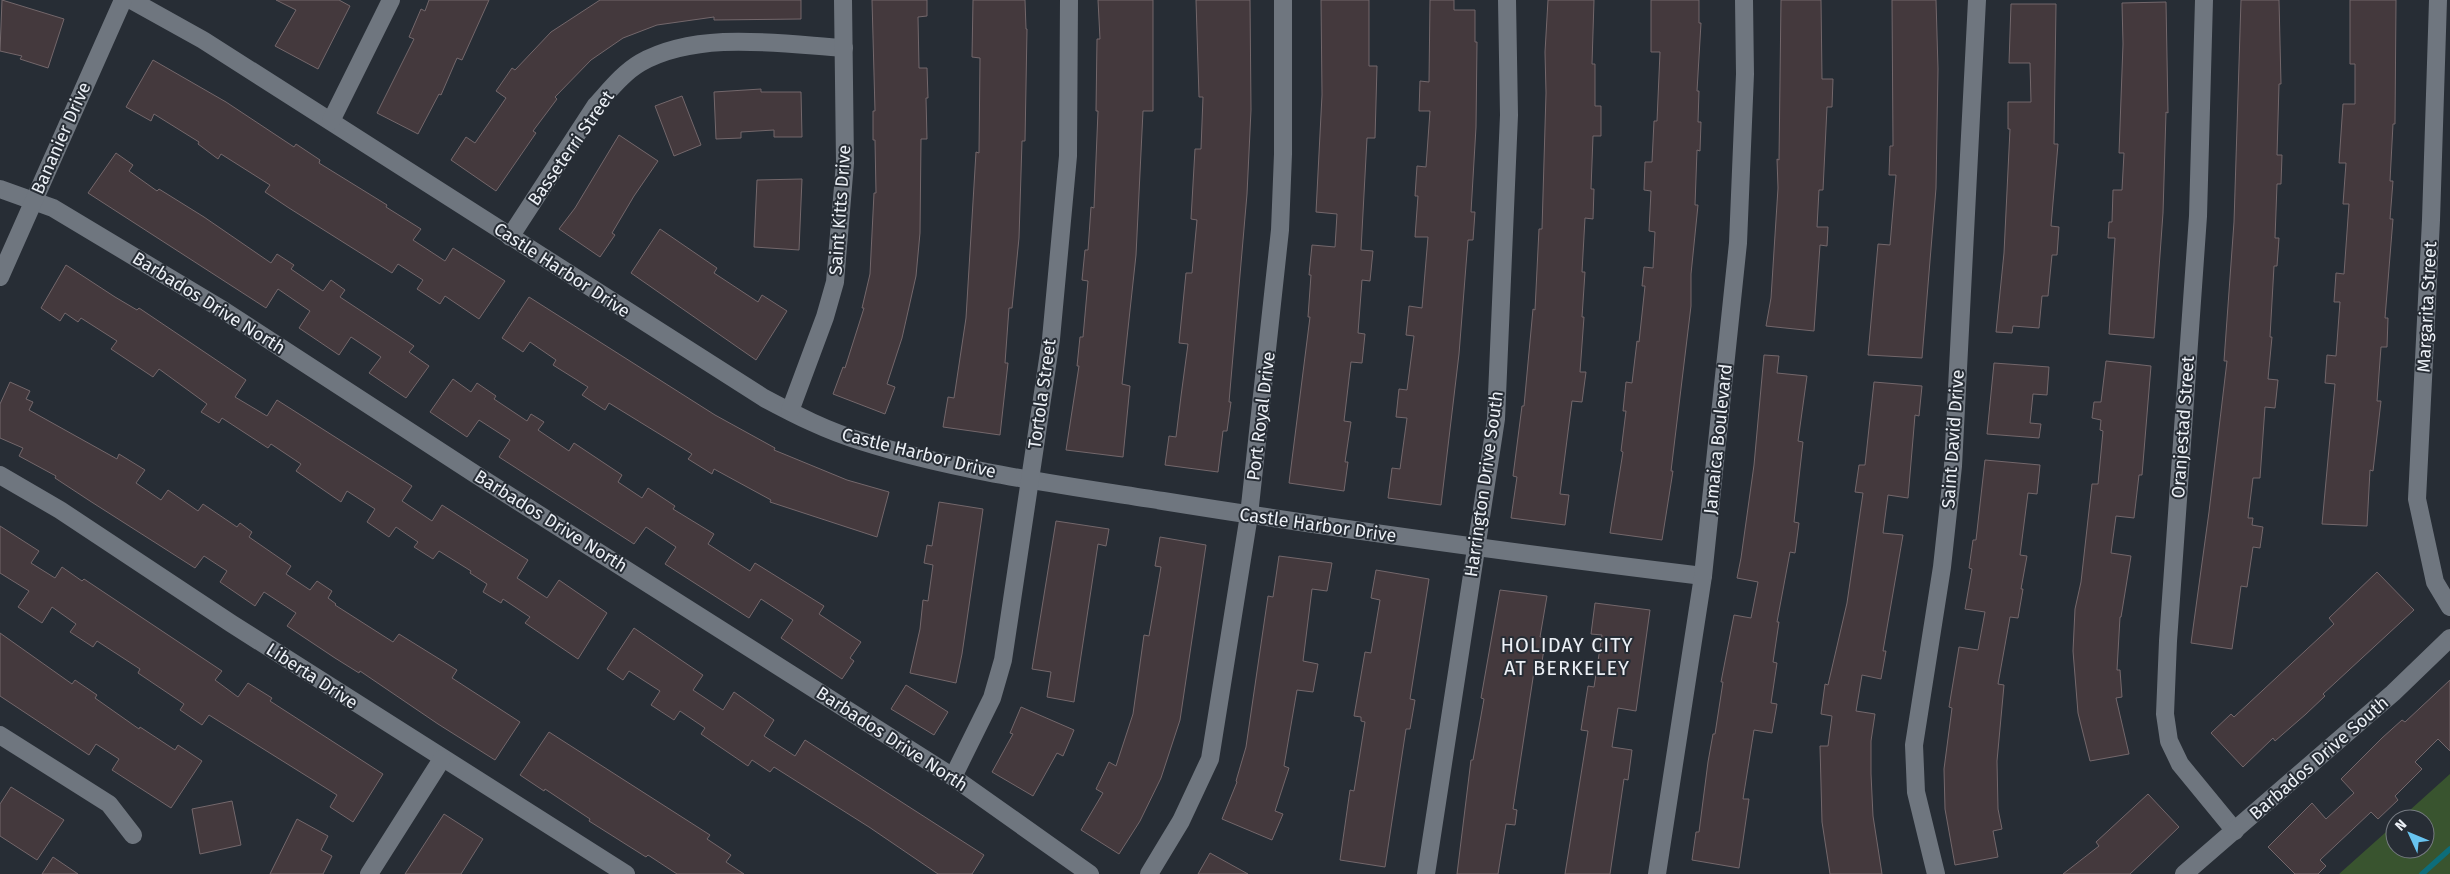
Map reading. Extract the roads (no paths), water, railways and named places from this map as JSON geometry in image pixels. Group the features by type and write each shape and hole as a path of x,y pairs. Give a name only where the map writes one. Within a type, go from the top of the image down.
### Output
{"street":[{"name":"Bananier Drive","path":"0,277 32,200 123,0"},
{"name":"Castle Harbor Drive","path":"131,0 203,40 764,398 817,425 861,441 925,458 1029,480 1476,549 1703,576"},
{"path":"331,121 391,0"},
{"name":"Saint Kitts Drive","path":"790,411 825,317 835,282 845,163 843,0"},
{"name":"Tortola Street","path":"953,776 992,698 1003,660 1051,339 1068,156 1069,0"},
{"name":"Port Royal Drive","path":"1149,874 1181,821 1210,759 1249,515 1280,230 1283,154 1283,0"},
{"name":"Harrington Drive South","path":"1426,874 1496,419 1510,115 1507,0"},
{"name":"Jamaica Boulevard","path":"1657,874 1703,576 1738,243 1745,74 1744,0"},
{"name":"Saint David Drive","path":"1936,874 1916,792 1914,745 1942,566 1953,466 1977,0"},
{"name":"Oranjestad Street","path":"2204,0 2198,216 2168,641 2166,714 2170,742 2180,764 2235,831"},
{"name":"Margarita Street","path":"2438,0 2431,220 2417,499 2435,582 2450,607"},
{"name":"Basseterri Street","path":"510,237 596,105 613,86 639,64 663,52 711,44 746,42 844,48"},
{"name":"Barbados Drive North","path":"0,189 53,208 223,310 476,474 953,776 1090,874"},
{"name":"Liberta Drive","path":"0,475 60,510 232,624 626,874"},
{"name":"Barbados Drive South","path":"2184,874 2393,693 2450,638"},
{"path":"0,736 109,804 133,835"},
{"path":"369,874 442,759"}],"waterway":[{"path":"2422,874 2450,849"}],"district":[{"name":"HOLIDAY CITY AT BERKELEY","path":"1567,656"}]}
